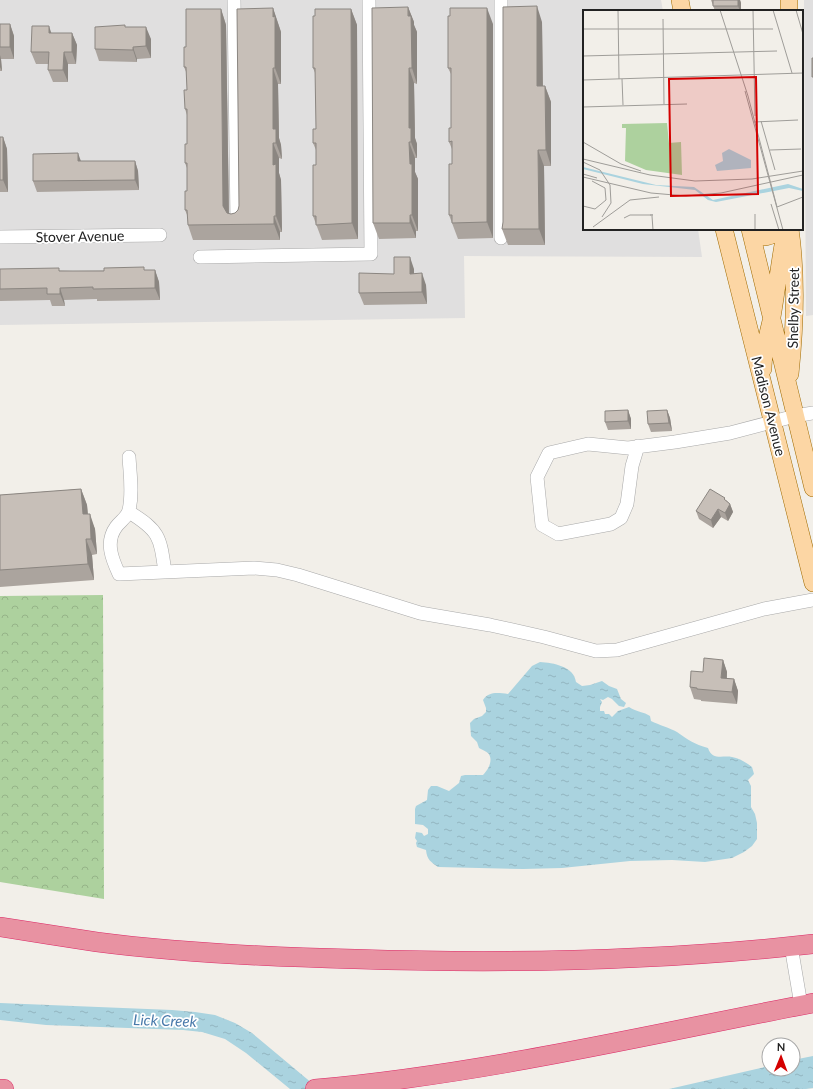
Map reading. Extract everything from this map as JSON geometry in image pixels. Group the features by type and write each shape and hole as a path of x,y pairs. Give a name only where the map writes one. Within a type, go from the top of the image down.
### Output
{"highway":[{"path":"0,927 99,942 173,949 272,956 422,962 566,960 708,953 813,944"},
{"path":"315,1089 372,1084 486,1067 686,1029 807,1004"}],"main road":[{"path":"680,0 682,10"},
{"name":"Madison Avenue","path":"724,230 813,583"},
{"path":"751,233 764,238 770,237 778,230"},
{"name":"Shelby Street","path":"763,383 763,359 772,317 786,230"},
{"name":"Shelby Street","path":"789,387 794,340 794,253 790,230"},
{"name":"Madison Avenue","path":"751,233 813,488"}],"street":[{"path":"234,0 237,222"},
{"path":"200,256 371,254 369,0"},
{"path":"501,0 501,238"},
{"name":"Stover Avenue","path":"0,236 160,235"},
{"path":"638,446 632,466 627,504 621,518 611,524 558,534 542,525 538,477 549,453 588,444 628,448 638,446 675,442 730,433 813,412"},
{"path":"129,457 129,512 116,527 110,540 112,556 119,574 254,568 277,570 420,612 544,637 596,651 617,650 764,609 813,600"},
{"path":"129,512 151,528 158,537 165,572"},
{"path":"791,946 807,1004"}],"shaded area":[{"path":"0,0 661,0 663,10 583,10 583,230 698,230 702,257 464,256 465,318 0,325"},
{"path":"804,0 813,0 813,315 806,316"}],"green space":[{"path":"103,595 104,899 0,882 0,596"}],"water":[{"path":"540,662 562,666 571,672 576,682 582,686 602,681 617,689 621,699 626,703 624,707 619,706 608,697 603,700 600,699 602,702 600,711 604,711 605,714 609,714 612,717 618,711 629,707 650,716 651,721 677,732 688,740 708,748 712,755 718,757 735,758 752,767 754,774 748,780 751,786 751,807 755,814 757,823 757,839 752,846 732,858 705,862 672,860 630,861 562,868 523,869 438,867 431,862 427,856 426,850 417,847 417,841 415,838 416,832 422,833 424,836 428,834 428,829 423,825 415,824 416,806 427,800 428,790 431,786 437,786 449,791 459,783 461,776 483,775 485,773 490,765 490,756 487,752 479,748 477,742 471,736 470,723 486,712 483,700 485,697 494,693 508,694 532,666"},
{"name":"Lick Creek","path":"0,1003 172,1010 215,1015 235,1023 252,1033 319,1089 290,1089 246,1053 225,1039 202,1032 46,1025 0,1020"},
{"path":"813,1056 813,1088 669,1089 761,1068 761,1077 801,1077 801,1058"}],"building":[{"path":"713,0 738,0 738,6 713,6"},
{"path":"537,6 537,86 545,86 546,150 538,150 539,229 502,229 503,7"},
{"path":"408,7 408,16 411,16 412,68 409,68 409,128 411,128 411,142 409,142 410,164 412,164 412,215 410,215 410,223 373,223 372,8"},
{"path":"273,8 273,17 275,16 275,68 273,68 273,129 276,129 276,143 273,143 273,165 276,164 276,216 274,216 274,224 188,225 187,210 185,210 185,191 187,191 185,144 187,144 187,109 185,109 184,90 187,90 186,67 184,67 184,47 186,47 186,9 221,9 223,206 227,213 231,214 238,210 239,206 237,9"},
{"path":"450,8 487,8 487,222 452,223 452,215 449,215 449,164 452,164 452,141 449,142 449,128 451,128 451,68 448,68 448,16 450,16"},
{"path":"315,9 351,9 352,223 316,225 316,216 313,216 313,165 316,165 316,143 313,143 313,129 316,129 315,68 313,68 313,16 315,16"},
{"path":"0,24 10,24 10,47 0,47"},
{"path":"125,25 125,27 146,27 146,46 133,47 133,50 95,49 95,27"},
{"path":"32,26 49,26 49,33 72,33 72,52 64,52 63,70 48,70 49,52 31,52"},
{"path":"813,58 813,77 812,77"},
{"path":"0,137 3,137 3,180 0,180"},
{"path":"78,153 78,161 135,161 135,180 33,181 33,154"},
{"path":"394,257 410,257 410,274 422,273 422,292 359,293 359,273 394,274"},
{"path":"144,267 144,270 155,270 155,288 60,288 60,294 47,294 47,288 0,289 0,269 59,268 59,271 104,271 104,268"},
{"path":"628,410 628,421 605,422 605,411"},
{"path":"667,410 669,423 648,424 647,411"},
{"path":"81,489 83,514 90,514 91,539 86,539 88,564 0,570 0,495"},
{"path":"710,489 725,498 724,499 730,504 725,513 718,509 711,520 696,511"},
{"path":"704,658 723,660 721,678 734,679 732,692 690,687 691,671 703,672"}]}
